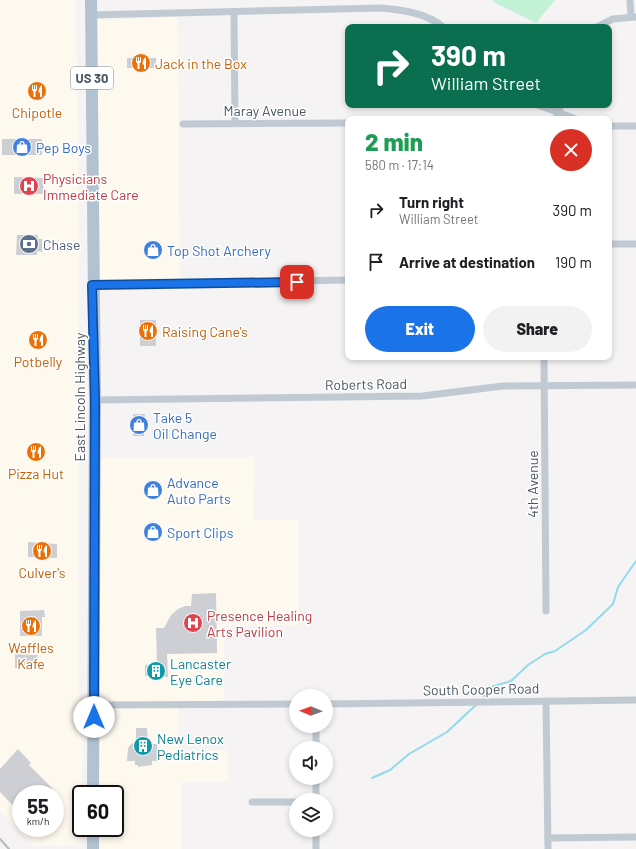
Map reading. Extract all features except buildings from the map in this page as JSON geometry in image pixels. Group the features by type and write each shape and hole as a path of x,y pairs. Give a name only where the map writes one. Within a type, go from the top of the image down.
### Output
{"main road":[{"name":"East Lincoln Highway","path":"91,0 92,285 95,400 93,785"},
{"path":"93,837 94,849"}],"street":[{"path":"603,24 613,19 633,17 630,0"},
{"path":"91,15 381,8 412,12 428,18 438,24"},
{"path":"234,12 235,123"},
{"path":"543,108 557,116"},
{"name":"Maray Avenue","path":"183,124 345,123"},
{"path":"612,126 636,126"},
{"path":"612,244 636,244"},
{"path":"92,285 345,280"},
{"name":"4th Avenue","path":"544,360 546,611"},
{"name":"Roberts Road","path":"95,400 422,396 503,386 636,385"},
{"name":"South Cooper Road","path":"333,704 636,700"},
{"path":"546,701 548,849"},
{"path":"94,705 289,704"},
{"path":"252,802 289,802"},
{"path":"316,837 316,849"},
{"path":"548,838 636,837"}],"shaded area":[{"path":"0,0 76,0 79,233 78,670 83,741 82,785 72,785 72,837 82,837 82,845 34,846 25,837 64,837 64,785 12,785 12,823 0,811"},
{"path":"178,17 180,282 95,283 98,20"},
{"path":"254,457 253,520 299,520 299,625 224,626 224,703 178,708 179,751 228,750 229,781 181,782 181,849 96,849 96,837 124,837 124,785 96,785 96,458"}],"green space":[{"path":"492,0 555,0 536,23 497,4"}],"waterway":[{"path":"484,696 491,687 511,681 528,665 545,654 555,651 586,630 613,604 618,587 636,561"},
{"path":"372,778 390,770 409,754 447,732 477,704"}],"railway":[{"path":"0,839 9,849"}],"place":[{"name":"Jack in the Box","path":"141,63"},
{"name":"Chipotle","path":"37,91"},
{"name":"Pep Boys","path":"22,147"},
{"name":"Physicians Immediate Care","path":"29,186"},
{"name":"Chase","path":"29,244"},
{"name":"Top Shot Archery","path":"153,250"},
{"name":"Raising Cane's","path":"148,331"},
{"name":"Potbelly","path":"38,340"},
{"name":"Take 5 Oil Change","path":"139,425"},
{"name":"Pizza Hut","path":"36,452"},
{"name":"Advance Auto Parts","path":"153,490"},
{"name":"Sport Clips","path":"153,532"},
{"name":"Culver's","path":"42,551"},
{"name":"Presence Healing Arts Pavilion","path":"193,623"},
{"name":"Waffles Kafe","path":"31,626"},
{"name":"Lancaster Eye Care","path":"156,671"},
{"name":"New Lenox Pediatrics","path":"143,746"}],"route":[{"path":"94,717 95,400 92,285 297,282"}]}
